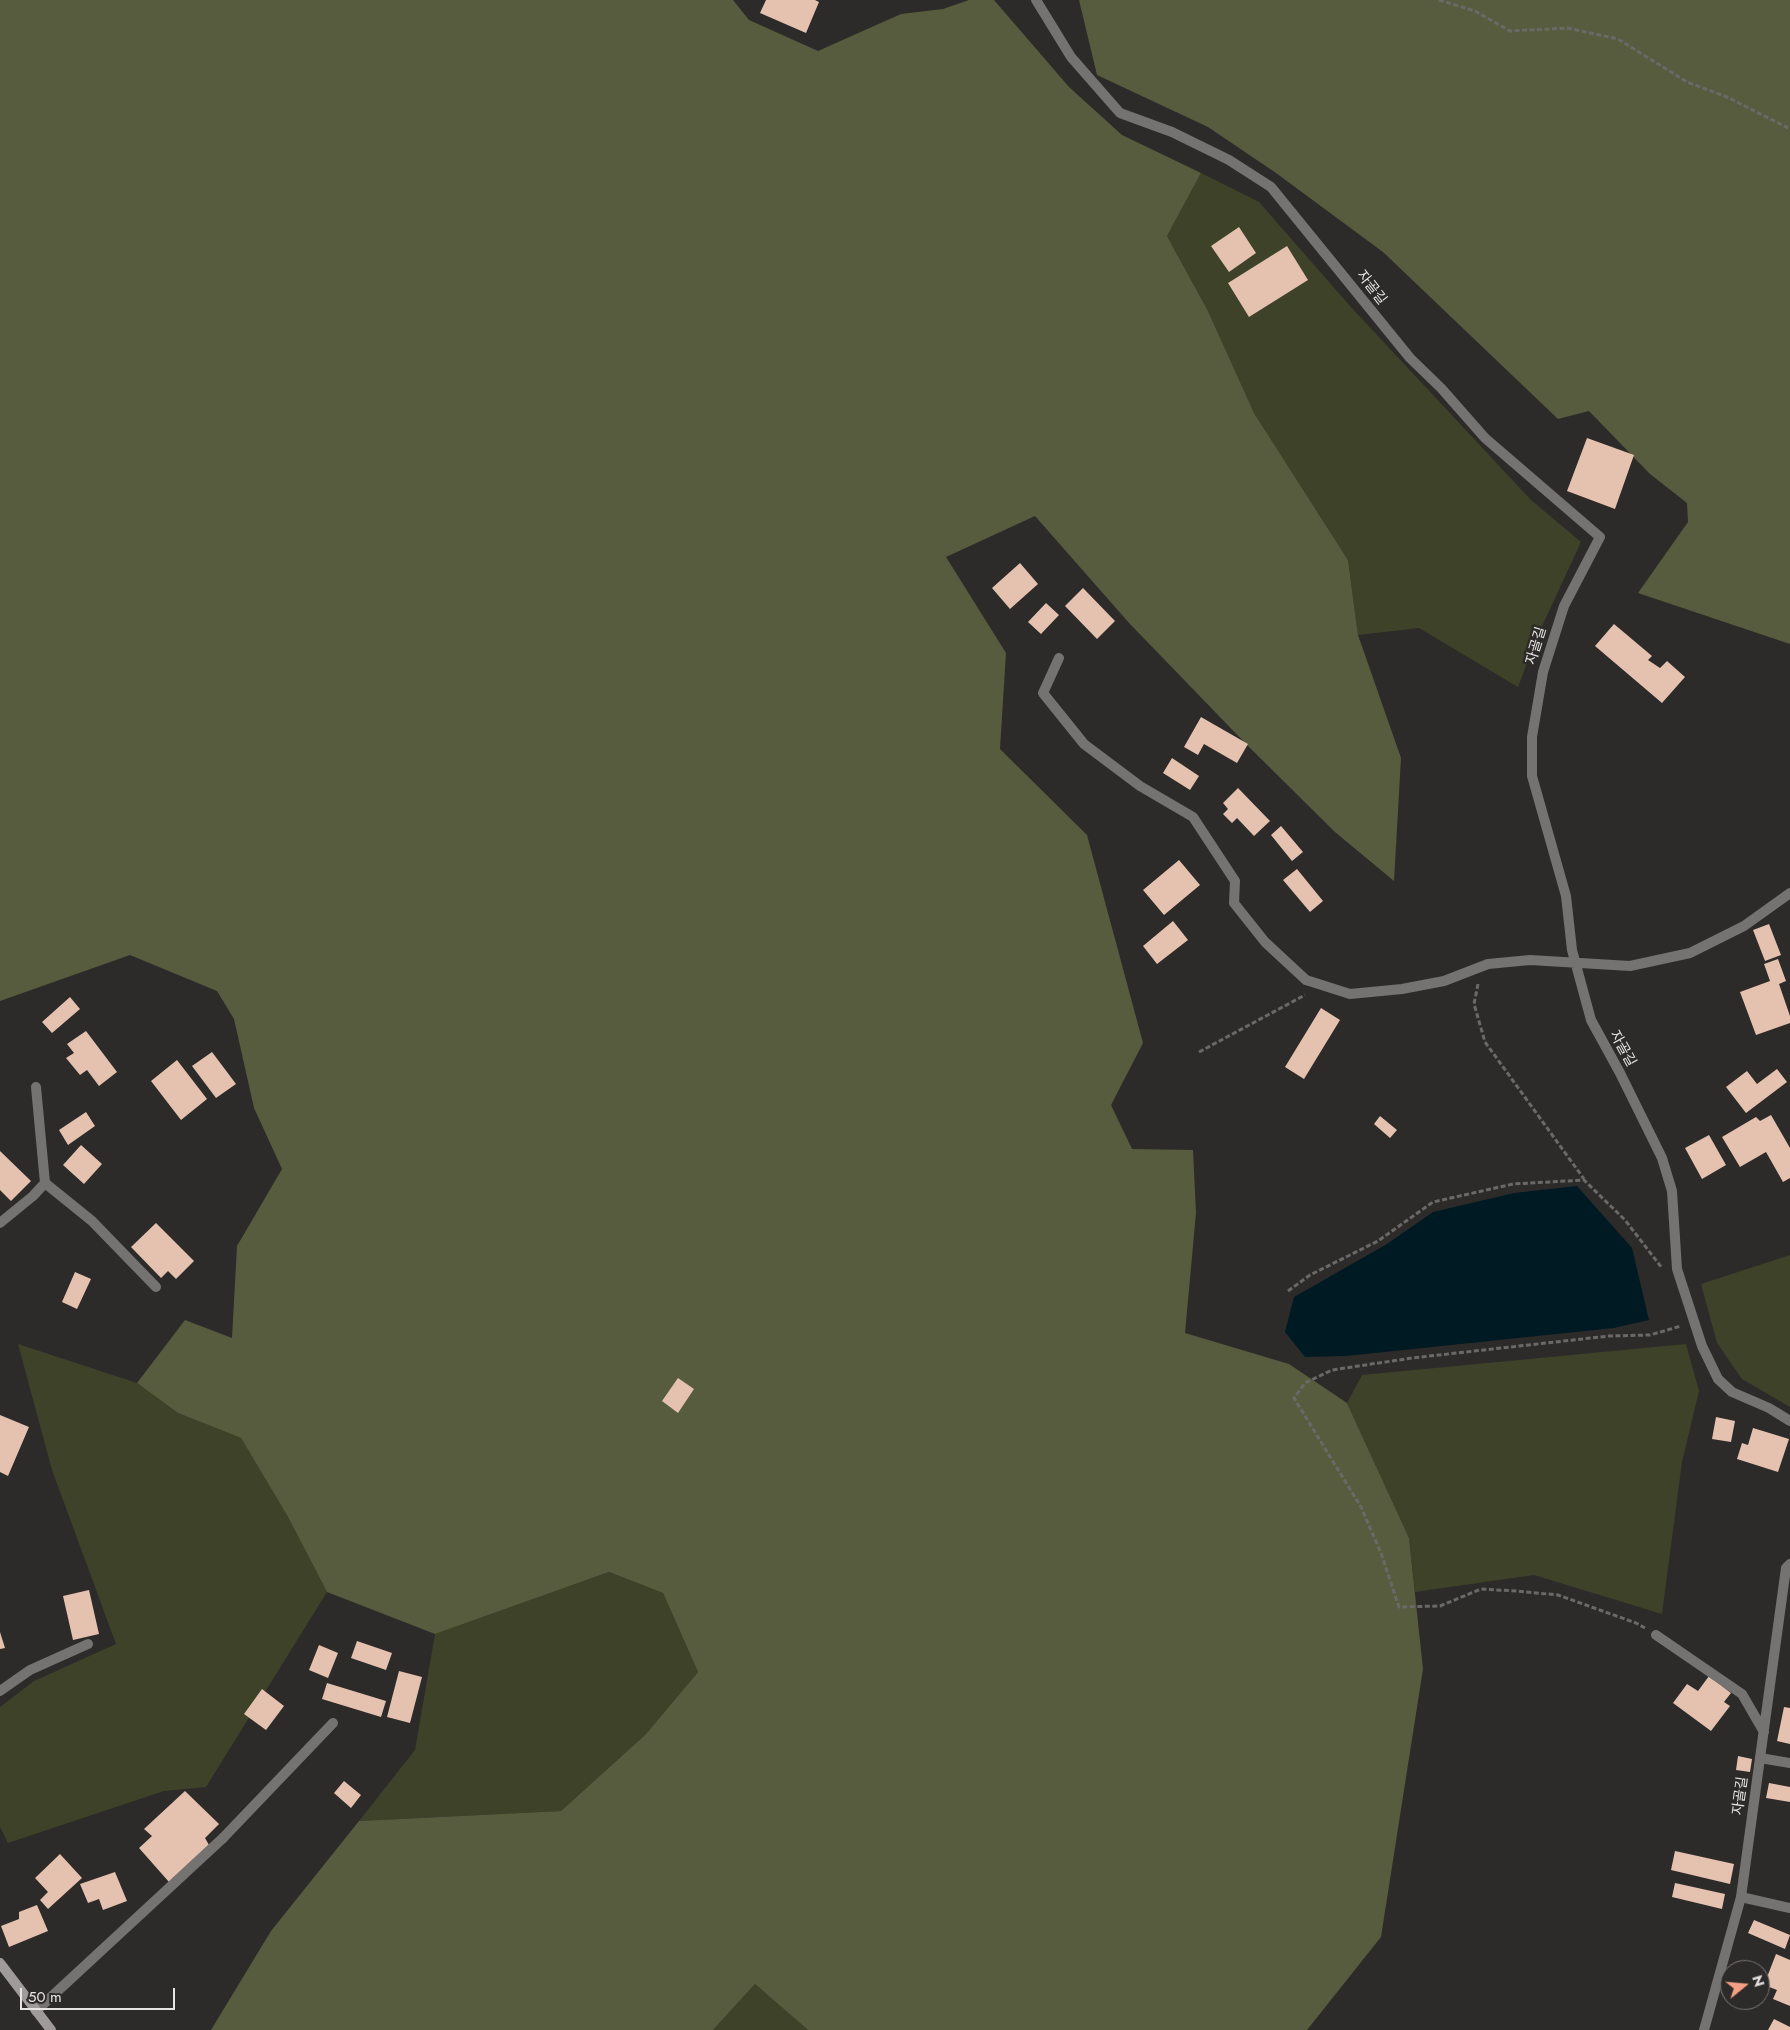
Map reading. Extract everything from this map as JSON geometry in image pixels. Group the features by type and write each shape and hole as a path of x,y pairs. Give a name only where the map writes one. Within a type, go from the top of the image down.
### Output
{"main road":[{"path":"0,1963 51,2030"}],"street":[{"name":"자골길","path":"1036,0 1071,58 1120,113 1172,132 1229,160 1271,187 1410,358 1441,388 1485,438 1600,537 1564,606 1543,672 1532,737 1532,776 1566,896 1572,950 1577,963 1590,1020 1620,1073 1662,1158 1672,1191 1677,1269 1702,1346 1718,1378 1732,1392 1769,1408 1790,1421"},
{"path":"1059,658 1043,693 1084,744 1140,786 1193,817 1235,881 1234,903 1265,942 1299,974 1306,980 1324,986 1350,994 1402,989 1444,981 1482,967 1530,960 1630,966 1690,953 1744,926 1790,893"},
{"path":"36,1087 45,1183 92,1221 156,1288"},
{"path":"0,1223 33,1196 45,1183"},
{"name":"자골길","path":"1704,2030 1741,1898 1786,1568 1790,1564"},
{"path":"1656,1635 1742,1694 1764,1732"},
{"path":"0,1691 30,1670 88,1644"},
{"path":"36,2011 223,1838 333,1723"},
{"path":"1760,1758 1790,1763"},
{"path":"1741,1898 1790,1908"}],"path":[{"path":"1439,0 1475,11 1510,31 1567,28 1618,39 1687,82 1727,97 1790,130"},
{"path":"1482,967 1474,1004 1485,1042 1584,1180 1625,1220 1665,1272"},
{"path":"1199,1052 1324,986"},
{"path":"1288,1291 1310,1275 1378,1241 1433,1202 1513,1184 1584,1180"},
{"path":"1656,1635 1636,1623 1558,1595 1481,1589 1440,1606 1399,1607 1382,1552 1362,1507 1294,1398 1305,1382 1332,1370 1412,1358 1609,1336 1650,1335 1694,1322"}],"green space":[{"path":"0,0 733,0 749,20 818,51 901,14 943,9 969,0 994,0 1069,87 1122,135 1201,173 1167,236 1208,311 1254,413 1348,560 1358,635 1401,758 1394,881 1335,832 1247,745 1130,624 1035,516 946,557 1006,653 1000,749 1087,835 1143,1043 1111,1105 1132,1149 1193,1150 1196,1213 1185,1333 1289,1364 1347,1403 1409,1538 1423,1669 1381,1937 1307,2030 808,2030 755,1984 713,2030 211,2030 271,1931 359,1821 561,1811 646,1734 698,1672 663,1593 609,1572 435,1634 327,1592 288,1517 241,1438 178,1413 137,1383 185,1320 232,1338 237,1246 282,1169 254,1108 234,1019 217,991 130,955 0,1001"},
{"path":"1079,0 1790,0 1790,644 1638,593 1688,522 1687,503 1650,474 1589,411 1558,419 1383,252 1276,173 1208,127 1097,75"},
{"path":"1201,173 1259,202 1350,306 1531,500 1581,542 1537,637 1518,687 1419,628 1358,635 1348,560 1254,413 1208,311 1167,236"},
{"path":"1790,1255 1790,1407 1742,1379 1717,1343 1701,1284"},
{"path":"18,1344 137,1383 178,1413 241,1438 288,1517 327,1592 206,1787 164,1791 8,1843 0,1827 0,1707 34,1681 116,1644 52,1470"},
{"path":"1686,1344 1699,1391 1682,1462 1662,1614 1534,1575 1415,1592 1409,1538 1347,1403 1362,1375"},
{"path":"609,1572 663,1593 698,1672 646,1734 561,1811 359,1821 415,1750 435,1634"},
{"path":"755,1984 808,2030 713,2030"}],"water":[{"path":"1577,1186 1632,1248 1649,1320 1614,1328 1346,1356 1305,1357 1285,1332 1294,1297 1387,1244 1433,1212 1514,1193"}],"building":[{"path":"766,0 815,0 819,2 806,33 760,13"},
{"path":"1239,227 1256,253 1229,272 1211,246"},
{"path":"1287,246 1308,280 1249,317 1228,283"},
{"path":"1587,438 1634,455 1615,509 1567,491"},
{"path":"1020,563 1038,584 1010,609 992,588"},
{"path":"1083,588 1115,621 1097,639 1065,606"},
{"path":"1046,603 1059,615 1041,634 1028,622"},
{"path":"1614,624 1652,656 1648,660 1660,668 1667,661 1685,677 1662,703 1595,646"},
{"path":"1201,717 1248,744 1237,763 1204,744 1198,755 1184,747"},
{"path":"1172,758 1199,776 1190,790 1163,773"},
{"path":"1238,788 1270,821 1254,836 1237,818 1232,823 1223,814 1228,809 1223,803"},
{"path":"1281,826 1303,852 1292,861 1271,835"},
{"path":"1179,860 1200,885 1164,915 1143,890"},
{"path":"1297,869 1323,901 1310,912 1283,880"},
{"path":"1173,921 1188,940 1157,964 1143,946"},
{"path":"1769,924 1781,955 1765,961 1753,930"},
{"path":"1778,959 1786,981 1779,984 1790,1016 1790,1023 1756,1035 1740,992 1770,981 1764,964"},
{"path":"70,997 80,1009 52,1033 42,1022"},
{"path":"1321,1008 1340,1020 1304,1079 1285,1067"},
{"path":"86,1031 117,1072 99,1086 87,1070 80,1075 66,1058 74,1053 67,1044"},
{"path":"212,1052 236,1084 216,1098 192,1066"},
{"path":"177,1060 207,1099 181,1120 151,1081"},
{"path":"1777,1069 1787,1082 1746,1113 1726,1087 1747,1071 1757,1084"},
{"path":"86,1112 95,1126 68,1145 59,1130"},
{"path":"1771,1115 1790,1148 1790,1178 1783,1182 1766,1152 1740,1167 1722,1137 1756,1117 1760,1121"},
{"path":"1380,1116 1397,1130 1390,1138 1374,1124"},
{"path":"1709,1135 1726,1165 1702,1179 1685,1148"},
{"path":"81,1145 102,1164 84,1184 63,1165"},
{"path":"0,1151 31,1181 11,1201 0,1190"},
{"path":"156,1223 194,1261 176,1279 168,1271 161,1278 131,1247"},
{"path":"75,1272 91,1279 77,1309 62,1302"},
{"path":"678,1378 694,1389 678,1413 662,1401"},
{"path":"0,1415 29,1427 8,1476 0,1472"},
{"path":"1716,1417 1735,1421 1731,1442 1712,1439"},
{"path":"1753,1428 1789,1439 1778,1472 1737,1459 1742,1443 1748,1445"},
{"path":"89,1590 99,1634 73,1640 63,1596"},
{"path":"0,1632 5,1648 0,1649"},
{"path":"357,1641 392,1653 386,1670 351,1658"},
{"path":"319,1645 338,1653 328,1678 309,1670"},
{"path":"399,1671 422,1677 410,1723 387,1717"},
{"path":"1709,1676 1731,1693 1724,1702 1730,1706 1711,1731 1673,1703 1687,1684 1698,1691"},
{"path":"327,1683 386,1701 381,1717 322,1699"},
{"path":"262,1689 284,1706 266,1730 244,1714"},
{"path":"1784,1707 1790,1708 1790,1744 1777,1741"},
{"path":"1738,1756 1752,1759 1750,1772 1736,1770"},
{"path":"344,1781 361,1795 351,1808 334,1793"},
{"path":"1769,1783 1790,1787 1790,1802 1766,1798"},
{"path":"185,1791 219,1824 205,1838 209,1845 169,1882 139,1848 152,1836 144,1829"},
{"path":"1675,1851 1734,1864 1730,1884 1671,1870"},
{"path":"60,1854 82,1878 48,1909 40,1900 48,1892 35,1878"},
{"path":"115,1872 127,1901 103,1910 99,1899 88,1903 80,1884"},
{"path":"1675,1883 1725,1894 1722,1909 1672,1897"},
{"path":"37,1905 48,1931 9,1947 1,1926 19,1919 19,1912"},
{"path":"1754,1920 1790,1935 1785,1949 1748,1933"},
{"path":"1776,1954 1790,1960 1790,2006 1773,1999 1777,1990 1770,1987 1770,1970"},
{"path":"1774,2019 1790,2027 1790,2030 1768,2030"}]}
